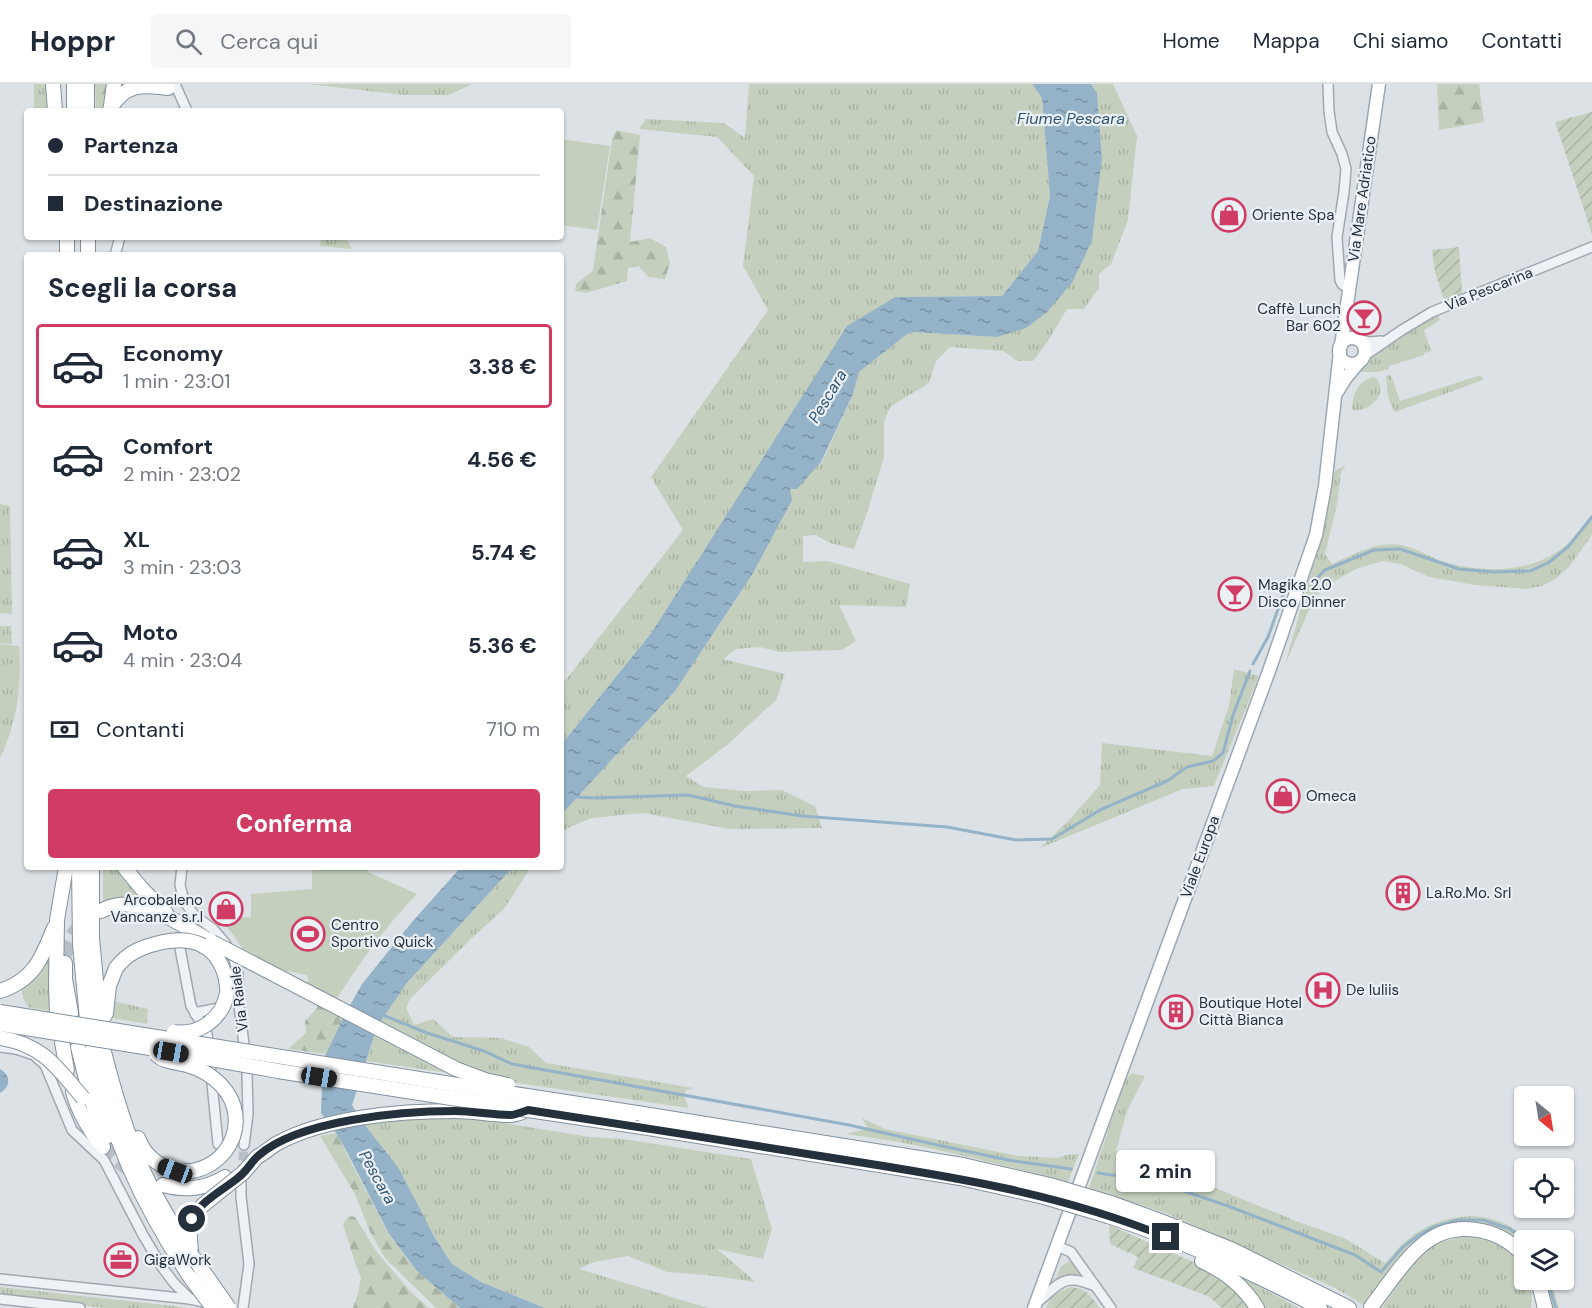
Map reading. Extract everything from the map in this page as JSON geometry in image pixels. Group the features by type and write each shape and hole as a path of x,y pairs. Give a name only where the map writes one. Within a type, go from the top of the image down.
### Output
{"highway":[{"path":"52,84 55,108"},
{"path":"74,84 74,108"},
{"path":"87,84 87,108"},
{"path":"110,108 114,84"},
{"path":"111,108 119,96 133,87 149,85 172,88"},
{"path":"57,1016 57,920 65,870"},
{"path":"79,870 80,944 93,1022"},
{"path":"92,870 93,1022"},
{"path":"126,870 171,918"},
{"path":"100,910 129,905 146,908 171,918 212,942 456,1069 497,1083 517,1087 527,1103"},
{"path":"0,991 32,973 57,920"},
{"path":"93,1022 106,1014 109,986 116,968 125,958 147,945 171,940 185,940 208,948 224,971 227,985 227,993 220,1010 210,1022 195,1032 183,1034 154,1029 141,1034"},
{"path":"65,955 65,979 71,1013"},
{"path":"0,1012 283,1058 527,1103"},
{"path":"0,1024 278,1071 527,1103 963,1165 1050,1185 1264,1280 1320,1308"},
{"path":"0,1038 18,1042 42,1054 95,1111"},
{"path":"62,1042 67,1070"},
{"path":"123,1118 134,1126 142,1146 154,1161 175,1171 198,1171 218,1160 234,1136 235,1111 230,1098 216,1080 196,1068 161,1059 150,1048"},
{"path":"92,1050 83,1071 95,1111 120,1166 133,1177"},
{"path":"92,1050 113,1088 142,1168 164,1211 191,1254 230,1308"},
{"path":"92,1050 109,1115 133,1177 158,1226 190,1277 213,1308"},
{"path":"78,1095 77,1106 86,1126 103,1147"},
{"path":"163,1185 196,1189 225,1177 276,1144 298,1134 334,1124 358,1119 442,1111 512,1115 527,1103"},
{"path":"191,1254 189,1224 194,1214 243,1173 257,1157"},
{"path":"1109,1210 1166,1223 1233,1250 1343,1305"},
{"path":"1371,1307 1416,1251 1427,1241 1444,1233 1461,1229 1485,1231 1506,1240 1514,1247"},
{"path":"1185,1245 1195,1258 1227,1274 1242,1287 1257,1308"},
{"path":"1534,1290 1534,1308"},
{"path":"1541,1290 1545,1308"},
{"path":"1359,1308 1364,1308"}],"main road":[{"name":"Via Mare Adriatico","path":"1340,349 1379,84"},
{"name":"Via Mare Adriatico","path":"1346,314 1347,325 1357,339"},
{"path":"1347,339 1357,339 1365,346 1362,359 1356,363 1348,363 1342,359 1340,349 1347,339"},
{"name":"Viale Europa","path":"1034,1306 1269,671 1316,535 1323,498 1340,349"},
{"name":"Viale Europa","path":"1334,398 1345,379 1362,359"}],"street":[{"path":"1328,84 1332,132 1346,169 1337,237 1340,280 1349,290"},
{"path":"172,88 185,108"},
{"name":"Via Pescarina","path":"1362,359 1389,338 1424,316 1592,247"},
{"name":"Via Pescarina","path":"1357,339 1375,343 1389,338"},
{"name":"Via Raiale","path":"182,870 180,885 184,901 195,916 213,929 234,958 238,974 244,1044"},
{"path":"178,938 191,1006 207,1033 218,1144"},
{"path":"195,1014 218,1007 239,1006"},
{"path":"0,1020 16,1049"},
{"path":"0,1047 34,1055 45,1065 72,1130 104,1160 162,1267 190,1299"},
{"path":"244,1145 248,1114 247,1074"},
{"path":"241,1179 249,1264 243,1308"},
{"path":"1057,1246 1071,1252 1110,1308"},
{"path":"0,1279 190,1299 230,1308"},
{"path":"1034,1306 1056,1285 1064,1281 1082,1281 1095,1286"},
{"path":"0,1299 80,1308"}],"green space":[{"path":"34,84 47,84 50,108 34,108"},
{"path":"95,84 110,84 106,108 96,108"},
{"path":"308,84 472,84 449,95 404,95"},
{"path":"749,84 1032,84 1042,98 1050,196 1038,251 1002,296 895,297 652,632 564,741 564,682 683,530 651,477 768,310 743,266 754,176 717,137 639,129 646,119 724,123 745,138"},
{"path":"1091,84 1113,84 1137,136 1128,220 1111,264 1099,274 1099,288 1084,309 1067,309 1033,361 1018,361 1003,351 950,347 936,361 929,383 890,407 884,423 884,457 854,549 830,543 815,535 803,536 803,562 828,561 910,584 906,607 839,605 856,641 842,650 780,652 760,647 736,649 723,659 785,674 776,700 727,745 686,776 703,787 744,791 782,790 815,806 822,828 730,829 643,813 592,818 564,830 564,812 675,691 790,488 822,462 853,394 859,372 906,334 914,332 997,337 1092,241 1102,159 1097,93"},
{"path":"1437,84 1479,84 1484,122 1439,130"},
{"path":"1592,112 1592,234 1555,122"},
{"path":"616,130 640,135 630,242 650,238 666,247 670,263 665,279 648,277 639,266 628,268 627,281 586,293 575,291 576,284 593,270 612,140"},
{"path":"564,139 610,146 597,230 564,225"},
{"path":"321,240 348,240 352,249 320,246"},
{"path":"1459,247 1462,293 1444,300 1435,272 1432,250"},
{"path":"1438,314 1440,320 1424,330 1431,351 1389,366 1389,369 1378,372 1356,372 1394,340"},
{"path":"1391,375 1400,401 1481,375 1483,380 1395,412 1387,390 1386,376"},
{"path":"1374,377 1381,388 1376,400 1365,408 1352,410 1357,389 1364,381"},
{"path":"1346,465 1341,472 1337,504 1325,554 1332,564 1366,549 1393,544 1407,546 1459,566 1505,569 1535,563 1561,549 1592,514 1592,535 1569,567 1555,579 1542,586 1526,589 1475,585 1429,577 1401,564 1382,561 1356,569 1326,586 1315,596 1285,665 1320,539 1331,473"},
{"path":"0,504 10,506 12,614 0,613"},
{"path":"0,626 11,626 12,644 0,643"},
{"path":"0,644 19,646 20,661 17,704 11,731 0,758"},
{"path":"1234,669 1259,676 1214,786 1183,789 1040,848 1100,785 1102,743 1212,756 1229,706"},
{"path":"103,870 123,870 151,903 103,903"},
{"name":"Centro Sportivo Quick","path":"312,870 368,870 417,894 373,946 335,1002 304,985 309,980 307,975 277,969 243,950 225,925 224,919 251,917 251,894 312,889"},
{"path":"510,870 529,870 504,909 410,999 406,1008 414,1025 433,1019 453,1037 501,1038 529,1047 546,1063 693,1088 686,1090 684,1096 689,1108 366,1061 377,1027 406,984"},
{"path":"51,946 53,1011 30,1008 23,998 22,986"},
{"path":"113,1001 148,1009 147,1024 113,1018"},
{"path":"318,1001 345,1014 326,1054 288,1049 306,1033 305,1021 317,1008"},
{"path":"1132,1073 1145,1076 1127,1111 1116,1151 1136,1154 1158,1167 1344,1238 1385,1263 1404,1242 1421,1230 1452,1218 1484,1217 1500,1222 1515,1230 1514,1240 1427,1234 1409,1247 1365,1306 1337,1289 1163,1212 1089,1188 1125,1080"},
{"path":"455,1115 590,1137 623,1139 751,1159 772,1229 763,1259 717,1249 756,1282 667,1272 628,1256 594,1262 579,1269 708,1308 545,1308 481,1282 452,1264 363,1123"},
{"path":"862,1118 885,1129 1018,1156 1057,1158 1079,1154 1068,1182 929,1148 845,1134 868,1129"},
{"path":"336,1133 389,1235 417,1271 460,1308 436,1308 385,1258 370,1232 355,1194 320,1136"},
{"path":"349,1216 355,1217 379,1255 412,1293 429,1308 353,1308 361,1278 343,1224"},
{"path":"1109,1225 1207,1268 1231,1285 1250,1308 1222,1308 1208,1296 1133,1268 1138,1257 1110,1244"},
{"path":"1463,1237 1487,1239 1503,1247 1514,1256 1514,1290 1531,1290 1531,1308 1382,1308 1420,1257 1435,1245"},
{"path":"1069,1261 1085,1278 1054,1282 1061,1266"},
{"path":"1236,1276 1299,1308 1262,1308"},
{"path":"0,1287 184,1308 105,1308 0,1296"},
{"path":"1071,1287 1088,1293 1100,1308 1046,1308 1056,1294"},
{"path":"1544,1290 1554,1290 1559,1308 1549,1308"}],"water":[{"name":"Fiume Pescara","path":"1032,84 1091,84 1097,93 1102,159 1092,241 1072,283 1046,313 1026,328 997,337 914,332 907,334 859,372 853,394 821,462 797,489 790,489 792,500 753,573 675,691 564,812 564,741 652,632 847,326 895,297 1002,296 1038,251 1050,196 1042,98"},
{"name":"Pescara","path":"458,870 510,870 406,984 377,1027 352,1105 363,1123 398,1167 434,1236 452,1264 481,1282 545,1308 460,1308 417,1271 389,1234 347,1152 321,1113 323,1060 362,984 412,922"},
{"path":"0,1069 6,1074 8,1084 0,1093"}],"waterway":[{"path":"1316,579 1325,570 1374,550 1400,549 1459,569 1494,572 1530,571 1548,563 1568,547 1592,517"},
{"path":"1253,664 1268,637 1286,587"},
{"path":"575,797 688,795 735,806 802,816 947,827 1016,840 1052,839 1102,809 1167,781 1187,767 1213,761 1223,753 1233,715 1250,671"},
{"path":"383,1015 427,1033 484,1051 512,1064 849,1125 1008,1160 1071,1169"},
{"path":"1098,1173 1154,1181 1228,1206 1355,1255 1381,1272 1403,1247 1433,1227 1458,1220 1483,1220 1514,1232"},
{"path":"1550,1290 1556,1308"}],"tunnel":[{"path":"65,955 72,937 84,922"},
{"path":"242,1174 244,1145"},
{"path":"103,1147 134,1172"}],"place":[{"name":"Oriente Spa","path":"1229,215"},
{"name":"Caffè Lunch Bar 602","path":"1364,318"},
{"name":"Magika 2.0 Disco Dinner","path":"1235,594"},
{"name":"Omeca","path":"1283,796"},
{"name":"La.Ro.Mo. Srl","path":"1403,893"},
{"name":"Arcobaleno Vancanze s.r.l","path":"226,909"},
{"name":"Centro Sportivo Quick","path":"308,934"},
{"name":"De Iuliis","path":"1323,990"},
{"name":"Boutique Hotel Città Bianca","path":"1176,1012"},
{"name":"GigaWork","path":"121,1260"}],"route":[{"path":"192,1219 203,1205 233,1183 257,1157 276,1144 305,1132 367,1117 442,1111 512,1115 528,1110 960,1178 1044,1197 1127,1222 1166,1237"}]}
